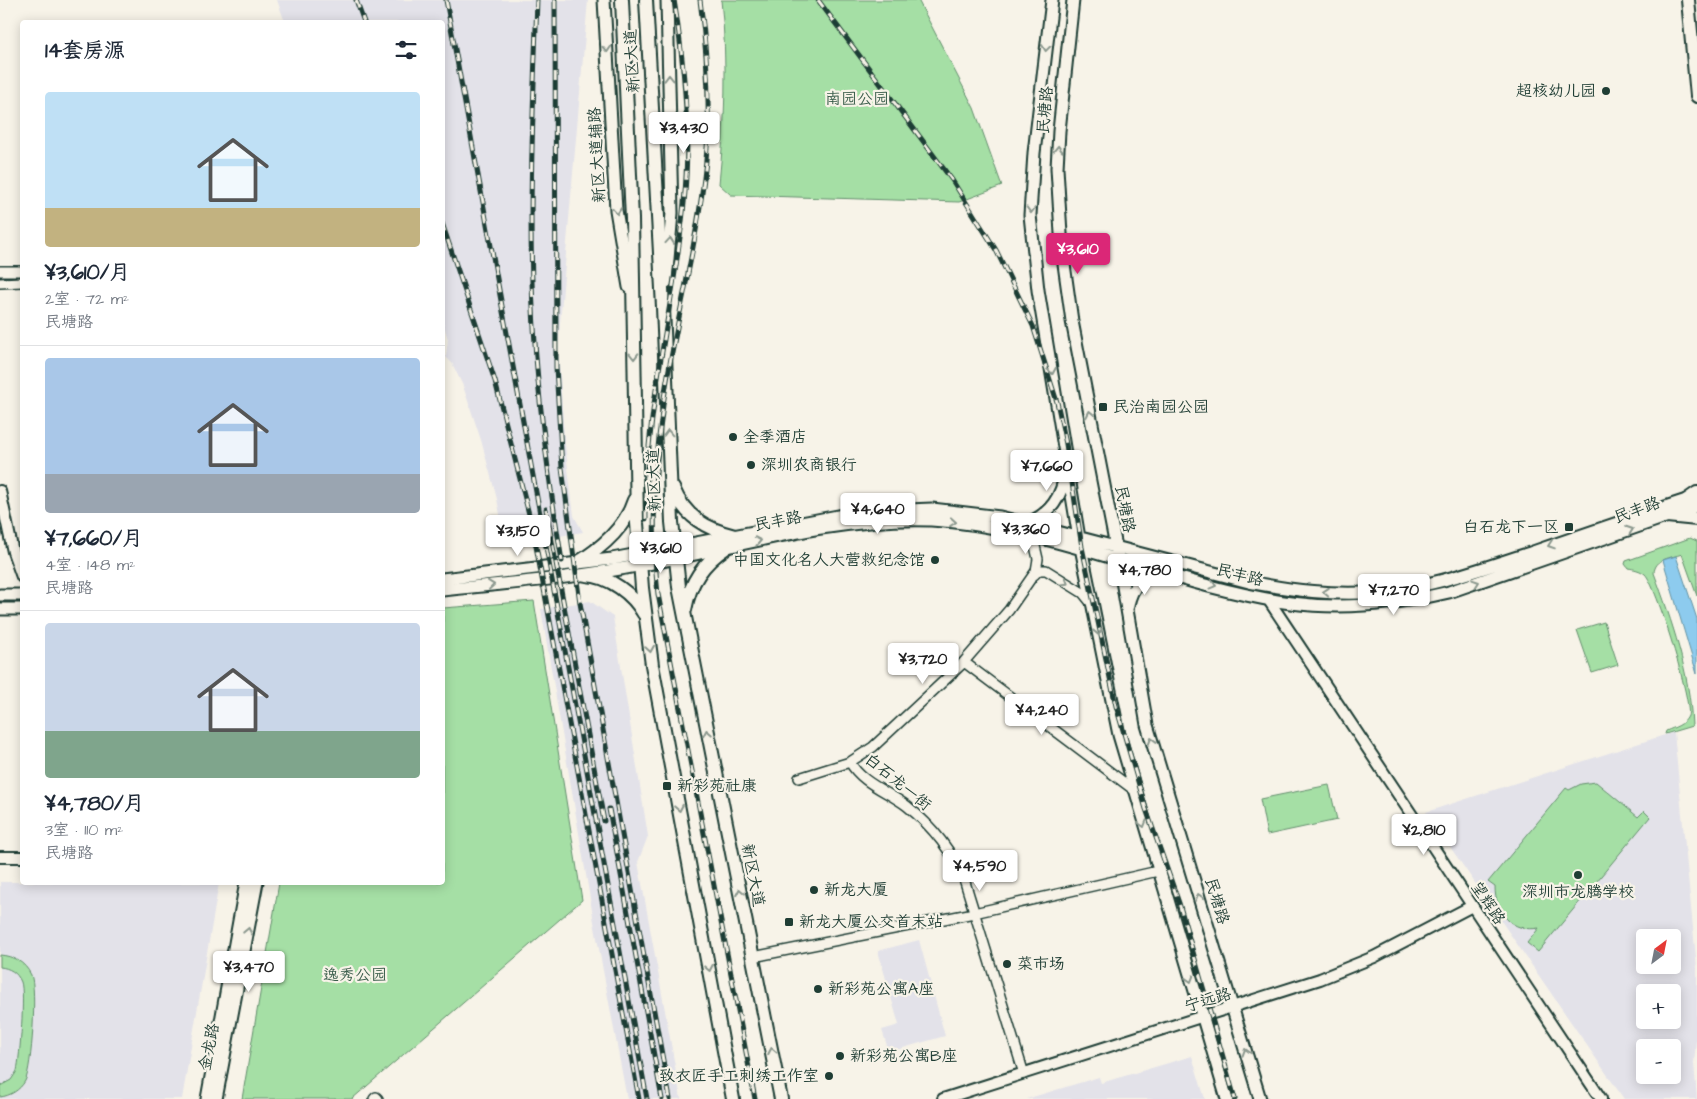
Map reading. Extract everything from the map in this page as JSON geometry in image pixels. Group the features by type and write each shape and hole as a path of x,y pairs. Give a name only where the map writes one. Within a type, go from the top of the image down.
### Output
{"main road":[{"name":"新区大道辅路","path":"604,0 616,210 633,307"},
{"name":"新区大道","path":"622,0 633,307 636,491 645,616 658,700 733,1099"},
{"name":"新区大道","path":"646,0 675,553 684,617 782,1099"},
{"path":"663,307 672,213 667,0"},
{"name":"民塘路","path":"1052,0 1034,153 1030,215 1038,290 1079,538 1119,735 1227,1099"},
{"name":"民塘路","path":"1073,0 1059,131 1059,215 1072,321 1116,547 1147,725 1260,1099"},
{"path":"1688,0 1697,96"},
{"path":"1025,529 1045,515 1059,498 1064,484 1067,462"},
{"path":"670,482 677,499 688,514 708,527 735,536"},
{"path":"574,564 601,546 613,534 629,513 636,491"},
{"name":"民丰路","path":"675,553 727,547 836,527 905,520 1025,529 1079,538 1249,582 1285,589 1341,593 1378,592 1419,586 1462,576 1695,499"},
{"name":"民丰路","path":"445,590 586,575 735,536 859,512 906,509 952,510 1025,529 1082,550 1268,599 1315,605 1347,606 1422,598 1449,592 1667,516 1695,499"},
{"path":"1667,516 1697,518"},
{"path":"684,617 688,596 698,574 714,556 727,547"},
{"name":"民丰路","path":"445,578 574,564 640,560"},
{"path":"1128,620 1128,604 1133,588 1142,580 1163,572"},
{"path":"586,575 605,579 622,590 639,605 645,616"},
{"path":"0,595 20,595"},
{"path":"0,609 20,609"},
{"name":"金龙路","path":"207,1099 245,885"},
{"name":"金龙路","path":"216,1099 256,885"}],"street":[{"path":"0,271 20,271"},
{"path":"0,283 20,282"},
{"path":"0,491 13,552 20,571"},
{"path":"1025,529 1033,541 1038,555 1038,564 1034,575"},
{"path":"799,778 831,770 850,762 873,747 964,662 995,628 1039,570 1046,570 1083,593 1093,605"},
{"name":"望辉路","path":"1268,599 1602,1099"},
{"path":"964,662 1134,790"},
{"name":"白石龙一街","path":"850,762 861,775 908,807 942,842 960,870 1024,1074"},
{"path":"0,857 20,857"},
{"path":"753,957 974,913 1158,871"},
{"name":"宁远路","path":"943,1099 1233,1008 1357,965 1472,906"},
{"path":"374,1099 376,1097 378,1099"}],"shaded area":[{"path":"277,0 588,0 558,346 564,437 574,516 583,532 506,545 497,499 481,440 463,386 452,363 446,357 448,339 445,330 445,20 284,20"},
{"path":"590,601 613,617 648,836 638,862 681,1099 627,1099 594,922 541,609"},
{"name":"深圳市龙腾学校","path":"1674,732 1697,969 1697,1030 1694,1063 1697,1099 1624,1099 1426,812"},
{"path":"0,882 20,882 20,885 219,885 182,1099 0,1099"},
{"path":"919,940 945,1036 889,1052 882,1030 899,1025 878,951"},
{"path":"1192,1056 1205,1099 1026,1099 1099,1077 1101,1083"}],"green space":[{"name":"南园公园","path":"721,0 918,0 974,108 1002,186 959,202 731,195 719,184 725,92"},
{"path":"1690,538 1697,541 1697,596 1682,554 1660,561 1654,573 1679,648 1691,706 1692,726 1665,734 1666,731 1682,724 1688,716 1685,690 1665,620 1650,582 1645,574 1628,568 1625,564 1626,561"},
{"name":"逸秀公园","path":"534,601 582,900 352,1099 242,1099 279,885 445,885 445,608"},
{"path":"1604,622 1618,665 1592,673 1577,630"},
{"path":"1596,782 1638,817 1644,811 1650,817 1538,952 1527,943 1539,928 1529,929 1521,927 1507,919 1498,905 1495,887 1488,882 1566,788 1569,790 1581,784"},
{"path":"1329,785 1337,820 1267,835 1260,799"},
{"path":"0,955 18,960 28,970 33,983 34,1011 28,1074 25,1081 14,1092 0,1097 0,1086 11,1080 17,1071 21,1039 22,989 21,982 12,971 0,967"}],"water":[{"path":"1676,556 1697,619 1697,674 1663,560"}],"railway":[{"path":"356,0 363,20"},
{"path":"446,0 647,1099"},
{"path":"537,0 531,257 537,370 562,561"},
{"path":"555,0 556,367 562,468 580,603 670,1099"},
{"path":"646,519 650,439 674,282 686,178 686,101 674,0"},
{"path":"700,0 708,89 708,134 700,207 663,405 657,453 654,523 656,570 658,594 755,1099"},
{"path":"818,0 952,180 996,250 1033,326 1057,402 1066,444 1082,547 1116,706 1146,809 1179,903 1235,1099"},
{"path":"445,232 495,381 533,530 639,1099"},
{"path":"546,509 604,821"},
{"path":"609,809 662,1099"}],"place":[{"name":"超核幼儿园","path":"1606,91"},
{"name":"民治南园公园","path":"1103,407"},
{"name":"全季酒店","path":"733,437"},
{"name":"深圳农商银行","path":"751,465"},
{"name":"白石龙下一区","path":"1569,527"},
{"name":"中国文化名人大营救纪念馆","path":"935,560"},
{"name":"新彩苑社康","path":"667,786"},
{"name":"深圳市龙腾学校","path":"1578,875"},
{"name":"新龙大厦","path":"814,890"},
{"name":"新龙大厦公交首末站","path":"789,922"},
{"name":"菜市场","path":"1007,964"},
{"name":"新彩苑公寓A座","path":"818,989"},
{"name":"新彩苑公寓B座","path":"840,1056"},
{"name":"致衣匠手工刺绣工作室","path":"829,1076"}]}
